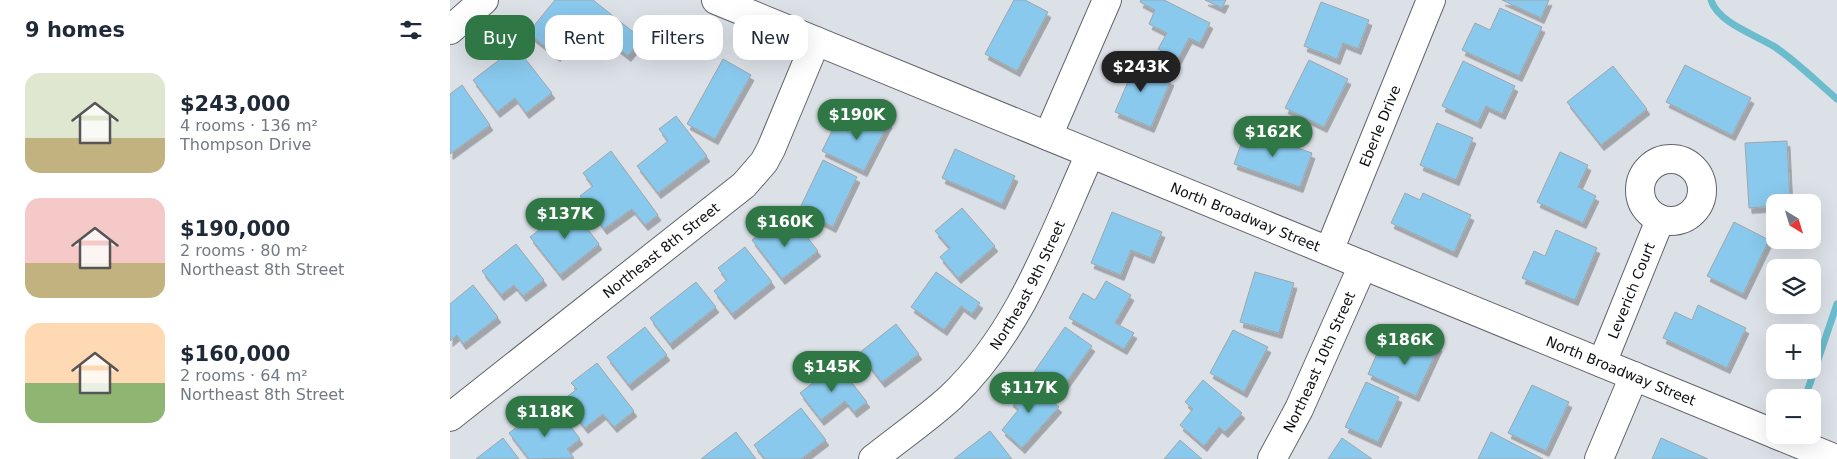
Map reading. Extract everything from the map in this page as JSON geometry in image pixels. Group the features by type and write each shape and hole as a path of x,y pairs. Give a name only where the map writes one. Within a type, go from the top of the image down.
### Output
{"street":[{"path":"450,30 484,0"},
{"path":"1048,136 1107,0"},
{"name":"Eberle Drive","path":"1329,251 1431,0"},
{"name":"North Broadway Street","path":"734,3 816,41 1766,431"},
{"name":"Northeast 8th Street","path":"450,417 744,185 764,162 771,149 816,41"},
{"name":"Northeast 9th Street","path":"873,459 950,397 989,351 1025,297 1090,154"},
{"name":"Leverich Court","path":"1602,363 1660,220"},
{"name":"Northeast 10th Street","path":"1272,459 1299,409 1363,265"},
{"path":"1599,459 1634,376"},
{"name":"North Broadway Street","path":"1798,444 1835,459"},
{"path":"1835,459 1837,452"}],"building":[{"path":"555,0 593,0 612,15 545,15 545,46 535,39 535,24"},
{"path":"1014,0 1025,0 1048,12 1017,71 985,54"},
{"path":"1141,0 1164,0 1210,23 1200,43 1189,38 1178,59 1158,49 1167,33 1149,24 1155,10 1140,2"},
{"path":"1205,0 1226,0 1222,8"},
{"path":"1502,0 1549,0 1541,18"},
{"path":"1321,2 1369,20 1358,49 1343,43 1337,59 1304,46"},
{"path":"1500,8 1542,27 1519,76 1462,50 1475,23 1490,30"},
{"path":"623,24 633,32 633,50 628,56 623,52"},
{"path":"1118,58 1171,80 1151,127 1115,112 1130,77 1113,70"},
{"path":"723,59 751,75 715,139 687,124"},
{"path":"499,60 526,60 552,93 526,113 515,98 497,112 473,80"},
{"path":"1309,60 1348,79 1324,127 1285,108"},
{"path":"1463,61 1515,86 1502,114 1486,106 1478,123 1442,106"},
{"path":"1685,65 1751,98 1732,135 1666,102"},
{"path":"1613,66 1647,109 1601,145 1567,102"},
{"path":"462,85 490,125 450,154 450,94"},
{"path":"865,110 889,122 864,171 822,151 835,125 853,134"},
{"path":"676,116 707,156 658,193 637,166 668,141 659,129"},
{"path":"1437,123 1473,138 1456,180 1420,165"},
{"path":"1246,130 1312,153 1300,187 1234,164"},
{"path":"1787,141 1790,194 1766,194 1766,207 1749,208 1745,143"},
{"path":"955,149 1015,176 1002,204 942,178"},
{"path":"611,151 658,215 645,225 632,209 604,229 580,196 593,186 583,173"},
{"path":"1560,152 1588,165 1578,187 1596,196 1583,223 1537,202"},
{"path":"823,160 857,177 833,227 799,210"},
{"path":"1405,193 1420,200 1423,193 1471,215 1454,252 1391,223"},
{"path":"570,206 599,244 560,275 530,237"},
{"path":"962,208 995,246 958,278 940,257 950,248 935,231"},
{"path":"1112,212 1162,232 1151,258 1131,250 1121,275 1091,263"},
{"path":"775,222 784,234 797,224 818,251 782,279 752,240"},
{"path":"1734,222 1766,238 1766,246 1743,294 1707,276"},
{"path":"1556,230 1597,248 1575,300 1522,278 1534,251 1545,256"},
{"path":"516,244 544,280 523,296 514,285 501,295 482,271"},
{"path":"745,247 772,282 732,314 714,291 727,280 718,268"},
{"path":"936,272 980,303 972,314 961,306 944,330 911,307"},
{"path":"1255,272 1294,283 1279,333 1240,322"},
{"path":"1106,281 1131,295 1115,323 1134,333 1124,349 1069,318 1083,293 1095,300"},
{"path":"696,282 716,307 670,344 650,318"},
{"path":"473,285 498,317 463,344 457,335 450,341 450,304"},
{"path":"1698,305 1746,328 1727,368 1663,338 1675,312 1692,320"},
{"path":"896,324 919,354 882,382 859,353"},
{"path":"645,327 667,355 629,385 607,357"},
{"path":"1065,327 1092,346 1060,391 1034,372"},
{"path":"1233,330 1268,347 1244,392 1210,373"},
{"path":"1414,335 1439,346 1416,396 1368,374 1380,347 1403,358"},
{"path":"597,363 634,411 614,427 603,414 585,428 563,400 577,389 571,383"},
{"path":"837,364 867,402 854,412 845,401 821,420 800,393"},
{"path":"1028,380 1059,407 1022,448 1002,430 1019,409 1010,401"},
{"path":"1203,380 1242,413 1225,432 1219,427 1204,446 1180,425 1193,409 1185,402"},
{"path":"1366,382 1399,397 1378,442 1345,427"},
{"path":"1532,385 1569,402 1546,451 1508,433"},
{"path":"801,408 826,440 801,459 765,459 754,445"},
{"path":"535,413 547,427 562,415 580,439 567,449 574,458 529,459 509,433"},
{"path":"990,431 1012,459 954,459"},
{"path":"736,432 756,459 701,459"},
{"path":"1491,432 1543,459 1478,459"},
{"path":"503,438 519,459 476,459"},
{"path":"1342,438 1372,459 1328,459"},
{"path":"1661,438 1708,459 1652,459"},
{"path":"1180,440 1202,459 1164,459"}],"waterway":[{"path":"1711,0 1715,8 1729,22 1775,47 1837,99"},
{"path":"1808,389 1837,304"}]}
